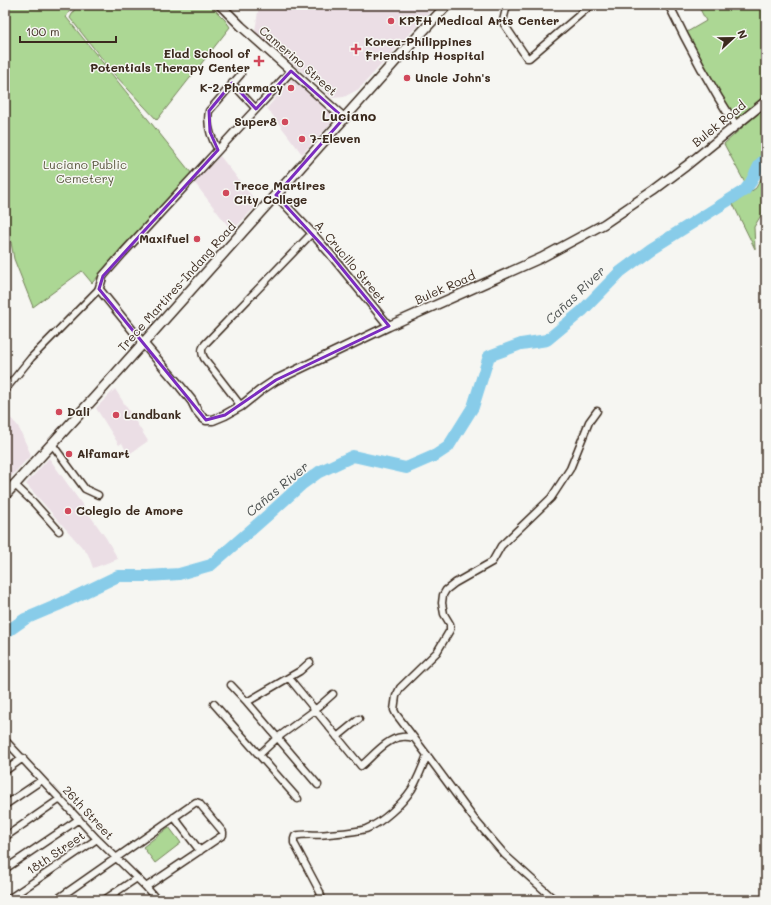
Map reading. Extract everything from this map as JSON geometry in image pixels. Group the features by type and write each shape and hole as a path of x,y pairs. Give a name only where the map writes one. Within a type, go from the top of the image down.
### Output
{"main road":[{"name":"Camerino Street","path":"220,5 241,26 344,118"},
{"name":"Trece Martires-Indang Road","path":"5,495 447,5"},
{"name":"Bulek Road","path":"143,343 192,401 197,411 203,418 206,420 213,420 241,406 276,380 389,326 541,258 604,224 665,182 766,101"}],"street":[{"path":"507,5 503,21 504,24 527,58 529,58 591,5"},
{"path":"669,5 710,82 736,126"},
{"path":"5,390 31,358 100,288 103,276 123,253 291,71"},
{"path":"218,150 210,132 208,116 209,111 241,74"},
{"path":"232,83 256,109"},
{"name":"A. Crucillo Street","path":"276,195 331,255 389,326"},
{"path":"241,406 204,358 201,353 202,349 206,343 312,233"},
{"path":"100,288 143,343"},
{"path":"555,900 504,855 475,820 394,710 396,696 400,688 437,652 450,630 450,624 442,608 443,595 446,590 455,583 492,562 501,546 551,498 570,468 589,422 597,411"},
{"path":"52,444 85,489 98,495"},
{"path":"14,485 34,503 59,531"},
{"path":"247,702 289,678 310,662"},
{"path":"289,678 361,766 391,741 403,736 414,738"},
{"path":"230,685 247,702 318,785"},
{"path":"259,755 277,738 315,710 333,694"},
{"path":"214,704 298,800"},
{"path":"337,737 359,719"},
{"name":"26th Street","path":"5,740 97,839 146,887 154,899"},
{"path":"322,900 320,892 294,843 295,836 327,835 361,830 377,824 402,802 408,794 413,787 427,755"},
{"path":"5,771 22,758"},
{"path":"5,805 42,780"},
{"path":"5,837 60,799"},
{"path":"56,900 196,802 199,803 223,832 223,836 146,887"},
{"path":"174,817 200,851"},
{"path":"5,868 79,819"},
{"name":"18th Street","path":"7,900 97,839"},
{"path":"104,900 137,878"}],"highlighted area":[{"path":"291,71 344,118 276,195 331,255 389,326 276,380 225,415 206,420 99,289 103,276 218,150 210,132 209,111 232,83 256,109"}],"shaded area":[{"path":"259,5 436,5 359,89 344,97 333,98 255,31"},
{"path":"292,79 337,117 302,154 267,108"},
{"name":"Trece Martires City College","path":"220,156 258,204 232,231 194,182"},
{"name":"Landbank","path":"115,389 148,441 128,455 122,443 119,445 96,408"},
{"path":"5,412 18,426 31,455 5,483"},
{"name":"Colegio de Amore","path":"49,458 106,538 118,559 93,568 88,554 26,484"}],"green space":[{"name":"Luciano Public Cemetery","path":"5,5 73,5 66,17 192,174 92,283 82,271 33,307 14,259 5,209"},
{"path":"77,5 210,5 230,27 157,120 114,74 70,18"},
{"path":"698,5 761,5 766,14 766,94 737,119 716,87 687,32 706,21"},
{"path":"766,106 766,154 758,161 745,183 724,144"},
{"path":"766,170 766,207 754,227 755,249 733,204 756,188"},
{"path":"169,827 181,843 155,863 143,847"}],"waterway":[{"name":"Cañas River","path":"5,633 25,619 118,576 179,574 211,565 301,485 319,472 353,456 406,468 436,455 448,447 473,407 489,356 521,344 547,340 582,311 620,272 651,249 745,190 760,164 766,158"}],"place":[{"name":"KPFH Medical Arts Center","path":"391,21"},
{"name":"Korea-Philippines Friendship Hospital","path":"356,49"},
{"name":"Elad School of Potentials Therapy Center","path":"259,61"},
{"name":"Uncle John's","path":"407,78"},
{"name":"K-2 Pharmacy","path":"291,88"},
{"name":"Super8","path":"285,122"},
{"name":"7-Eleven","path":"302,139"},
{"name":"Trece Martires City College","path":"226,193"},
{"name":"Maxifuel","path":"197,239"},
{"name":"Dali","path":"59,412"},
{"name":"Landbank","path":"116,415"},
{"name":"Alfamart","path":"69,454"},
{"name":"Colegio de Amore","path":"68,511"}],"district":[{"name":"Luciano","path":"349,116"}]}
